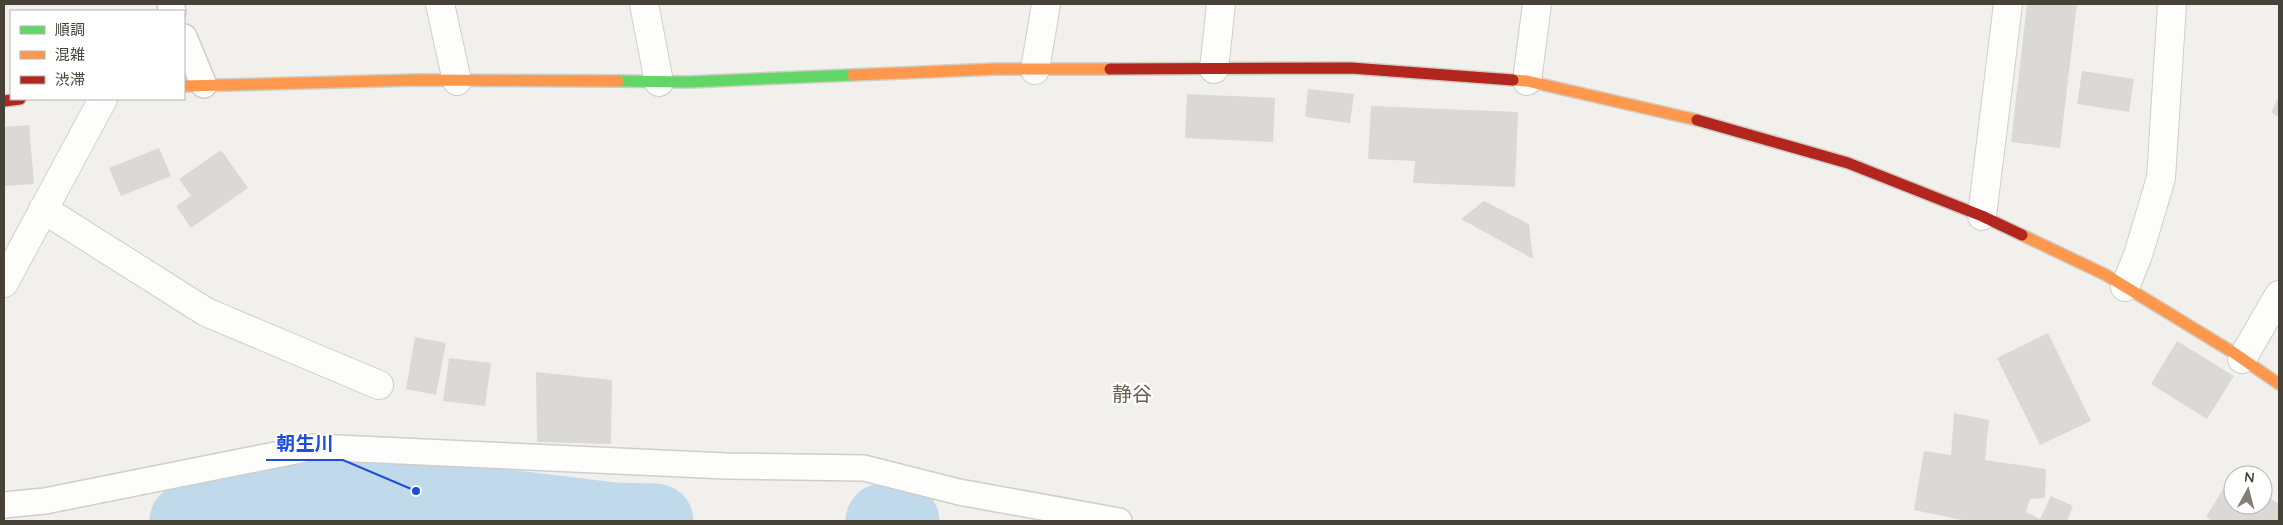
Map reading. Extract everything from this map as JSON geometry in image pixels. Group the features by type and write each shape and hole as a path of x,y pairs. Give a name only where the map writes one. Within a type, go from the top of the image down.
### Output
{"street":[{"path":"440,4 457,81"},
{"path":"644,4 659,82"},
{"path":"1035,70 1046,4"},
{"path":"1214,69 1221,4"},
{"path":"1527,81 1538,4"},
{"path":"1982,216 2008,4"},
{"path":"2125,287 2138,255 2161,178 2172,4"},
{"path":"194,85 457,81 659,82 997,69 1352,68 1527,81 1702,121 1848,163 1982,216 2079,262 2125,287 2242,358 2279,384"},
{"path":"4,283 102,100"},
{"path":"43,209 206,312 379,385"},
{"path":"2242,358 2279,295"}],"lane":[{"path":"185,42 194,85"},
{"path":"4,505 45,501 315,447 726,466 864,468 959,492 1119,521"}],"building":[{"path":"2027,4 2077,4 2060,148 2011,142"},
{"path":"2082,71 2134,79 2129,112 2077,104"},
{"path":"1308,89 1354,94 1350,123 1305,117"},
{"path":"1187,94 1275,98 1273,142 1185,138"},
{"path":"2279,96 2279,117 2271,113"},
{"path":"1371,106 1518,112 1515,187 1413,183 1415,161 1368,159"},
{"path":"29,125 34,184 4,186 4,127"},
{"path":"159,148 171,176 121,196 109,168"},
{"path":"221,150 248,188 191,228 176,206 191,196 179,179"},
{"path":"1484,201 1529,224 1533,259 1461,219"},
{"path":"2048,333 2091,421 2040,445 1997,358"},
{"path":"415,337 446,343 436,395 406,389"},
{"path":"2177,341 2234,376 2207,419 2151,384"},
{"path":"449,358 491,363 485,406 443,401"},
{"path":"536,372 612,380 611,444 537,442"},
{"path":"1954,413 1989,420 1985,460 2046,469 2045,498 2030,499 2026,512 2040,519 2051,496 2073,506 2067,521 1967,521 1914,510 1924,451 1951,455"},
{"path":"2223,489 2223,515 2273,515 2273,500 2279,504 2279,521 2213,521 2206,517"}],"waterway":[{"path":"187,521 331,495 416,491 507,507 613,520 656,521"},
{"path":"883,521 902,521"}],"traffic: fast":[{"path":"618,81 688,82 853,75"}],"traffic: slow":[{"path":"853,75 997,69 1110,69"},
{"path":"185,86 415,80 618,81"},
{"path":"1513,80 1527,81 1697,120"},
{"path":"2022,235 2106,275 2234,353 2279,384"}],"traffic: jam":[{"path":"1110,69 1351,68 1513,80"},
{"path":"4,101 12,100"},
{"path":"1697,120 1848,163 1982,216 2022,235"}],"place":[{"name":"朝生川","path":"416,491"}],"district":[{"name":"静谷","path":"1132,393"}]}
